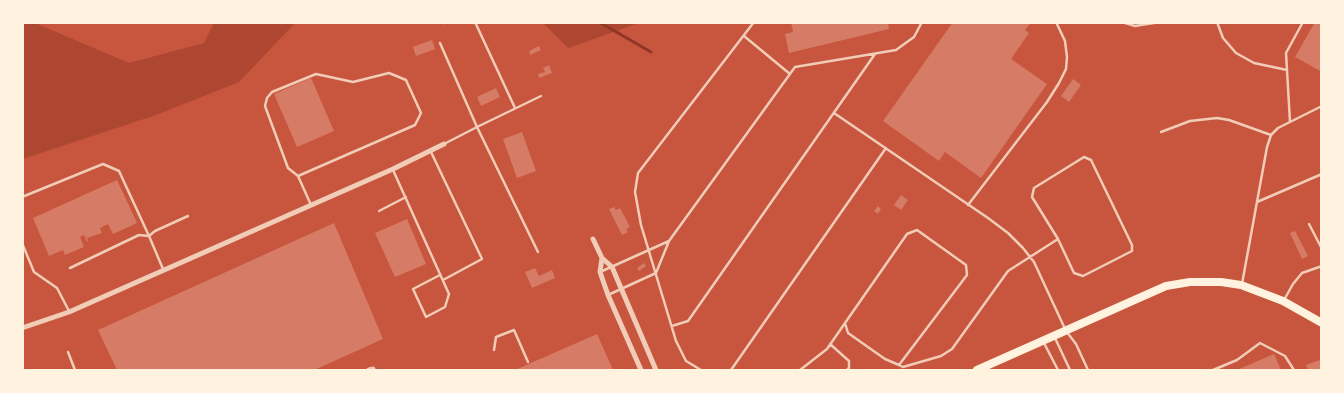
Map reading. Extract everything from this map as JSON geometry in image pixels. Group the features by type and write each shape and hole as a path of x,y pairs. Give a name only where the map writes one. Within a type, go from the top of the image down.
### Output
{"main road":[{"path":"977,370 1166,286 1190,282 1220,282 1241,285 1283,301 1322,322"}],"street":[{"path":"22,328 69,312 393,169 444,144"},
{"path":"593,239 602,258 612,267 656,370"},
{"path":"602,258 600,272 608,295 641,370"}],"lane":[{"path":"475,22 516,108"},
{"path":"701,370 686,361 676,341 641,225 634,192 638,173 754,22"},
{"path":"608,295 656,273 669,241 795,67 896,50 914,37 922,22"},
{"path":"968,205 1048,102 1059,83 1066,68 1068,56 1065,41 1056,22"},
{"path":"1122,22 1135,26 1160,22"},
{"path":"1217,22 1223,38 1236,52 1254,63 1287,70"},
{"path":"1290,122 1286,53 1303,22"},
{"path":"744,36 790,74"},
{"path":"440,43 477,127 538,252"},
{"path":"672,326 688,321 875,54"},
{"path":"298,176 415,125 421,113 406,80 389,73 353,82 316,74 272,92 266,98 265,106 288,168 298,176 312,205"},
{"path":"444,144 541,96"},
{"path":"1241,285 1267,147 1272,135 1278,128 1322,106"},
{"path":"834,113 1008,233 1030,256 1043,279 1066,331 1076,344 1088,370"},
{"path":"1161,132 1190,121 1217,118 1229,120 1272,135"},
{"path":"731,370 886,148"},
{"path":"431,151 482,259 443,280"},
{"path":"1084,157 1091,160 1132,246 1132,251 1083,276 1074,273 1058,239 1032,197 1034,188 1084,157"},
{"path":"22,197 103,164 119,170 164,270"},
{"path":"393,169 449,294 446,307 426,317 413,288 440,274"},
{"path":"1257,202 1322,174"},
{"path":"379,210 406,198"},
{"path":"150,236 155,231 188,216"},
{"path":"1309,224 1322,249"},
{"path":"800,370 826,349 907,234 917,230 966,265 966,275 898,365"},
{"path":"70,268 139,235 150,236"},
{"path":"844,323 848,333 885,360 903,367 941,356 952,349 1008,271 1058,239"},
{"path":"600,272 669,241"},
{"path":"22,243 34,272 56,288 69,312"},
{"path":"1283,301 1302,273 1322,266"},
{"path":"494,350 496,337 514,330 528,362"},
{"path":"1055,336 1070,370"},
{"path":"1044,341 1058,370"},
{"path":"1213,370 1237,360 1260,343 1285,356 1294,370"},
{"path":"830,344 849,360 849,368 847,370"},
{"path":"68,352 75,370"}],"shaded area":[{"path":"22,23 35,23 129,63 204,43 214,23 295,23 239,82 156,115 23,159"},
{"path":"543,23 639,23 568,48"}],"building":[{"path":"791,22 888,22 889,29 789,53 785,34 793,32"},
{"path":"953,22 1031,22 1025,30 1029,33 1011,59 1047,84 981,178 945,152 939,161 883,121"},
{"path":"1315,22 1322,22 1322,72 1295,57"},
{"path":"432,40 435,49 416,56 413,47"},
{"path":"539,46 541,50 530,55 529,51"},
{"path":"549,65 552,73 539,78 538,74 545,72 543,68"},
{"path":"311,78 334,131 297,147 274,94"},
{"path":"1073,79 1081,85 1069,102 1061,96"},
{"path":"496,88 500,97 481,106 477,97"},
{"path":"522,132 536,171 517,178 503,139"},
{"path":"117,180 137,223 113,234 108,224 100,228 102,233 87,238 87,242 84,235 80,237 84,247 65,255 63,250 49,256 33,218"},
{"path":"901,195 908,200 901,210 894,205"},
{"path":"878,206 881,209 878,214 874,211"},
{"path":"614,207 616,210 620,208 630,227 626,229 628,232 622,235 609,209"},
{"path":"407,219 426,264 395,277 375,233"},
{"path":"334,223 383,339 314,370 117,370 98,330"},
{"path":"1295,231 1308,256 1302,259 1290,233"},
{"path":"644,263 646,266 639,271 637,268"},
{"path":"535,268 539,276 552,270 555,278 532,288 525,272"},
{"path":"597,334 613,370 515,370"},
{"path":"1274,354 1281,370 1237,370"},
{"path":"1320,360 1322,370 1308,370 1306,365"}],"waterway":[{"path":"599,22 651,52"}]}
